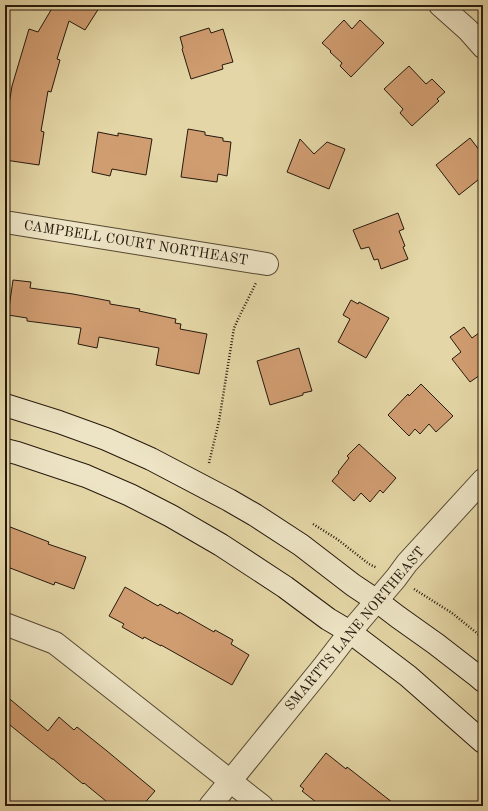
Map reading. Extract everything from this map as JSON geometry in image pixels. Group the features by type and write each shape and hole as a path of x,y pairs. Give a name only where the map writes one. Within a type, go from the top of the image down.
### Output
{"main road":[{"path":"440,5 468,30 483,47"},
{"name":"CAMPBELL COURT NORTHEAST","path":"5,222 267,264"},
{"path":"5,405 106,439 151,459 209,489 301,545 436,644 483,681"},
{"path":"5,450 86,476 130,495 171,516 221,545 285,587 328,619 350,632 408,676 483,742"},
{"name":"SMARTTS LANE NORTHEAST","path":"210,806 407,563 483,480"},
{"path":"5,624 55,643 262,806"}],"path":[{"path":"209,463 219,421 234,328 240,313 267,264"}],"building":[{"path":"44,5 101,5 85,30 69,21 57,59 60,60 51,92 48,91 41,131 44,132 39,165 5,160 5,129 12,86 29,29 38,32 51,10"},
{"path":"344,20 352,29 360,20 384,43 351,77 340,66 342,63 322,43"},
{"path":"209,28 211,33 223,29 233,62 222,65 223,69 191,79 180,37"},
{"path":"409,66 426,84 432,79 445,92 437,99 439,101 412,126 400,113 403,109 384,89"},
{"path":"188,129 205,132 205,135 223,138 223,141 231,142 227,176 218,174 217,182 181,177"},
{"path":"98,132 118,136 118,133 152,139 146,175 112,169 110,176 92,172"},
{"path":"470,138 483,155 483,176 459,195 436,165"},
{"path":"300,139 314,154 327,142 345,149 329,189 287,172"},
{"path":"398,213 404,229 399,231 408,259 381,269 378,259 374,260 369,247 361,249 353,230"},
{"path":"13,280 31,282 30,288 110,301 110,304 140,309 139,311 176,319 175,323 181,324 180,329 207,334 199,374 156,365 159,348 99,337 97,348 78,344 81,328 27,321 27,318 8,315"},
{"path":"351,300 358,304 359,302 389,318 366,358 338,342 350,319 343,315"},
{"path":"464,327 472,338 483,330 483,373 470,382 452,359 461,352 450,337"},
{"path":"299,348 312,391 270,405 257,361"},
{"path":"421,384 453,416 436,432 429,424 420,434 415,429 409,436 388,415 408,394 409,396"},
{"path":"359,444 396,478 383,493 380,490 370,502 361,493 354,501 332,481 349,458 347,456"},
{"path":"5,525 49,542 48,544 86,557 74,589 55,582 54,585 5,566"},
{"path":"125,587 158,606 160,604 178,614 179,612 214,632 215,630 233,640 231,644 249,655 232,685 161,645 144,637 143,639 122,627 124,624 109,616"},
{"path":"5,695 48,731 59,717 74,730 77,727 155,791 142,806 112,806 5,721"},
{"path":"326,753 346,769 347,767 397,806 321,806 302,791 304,789 300,786"}]}
